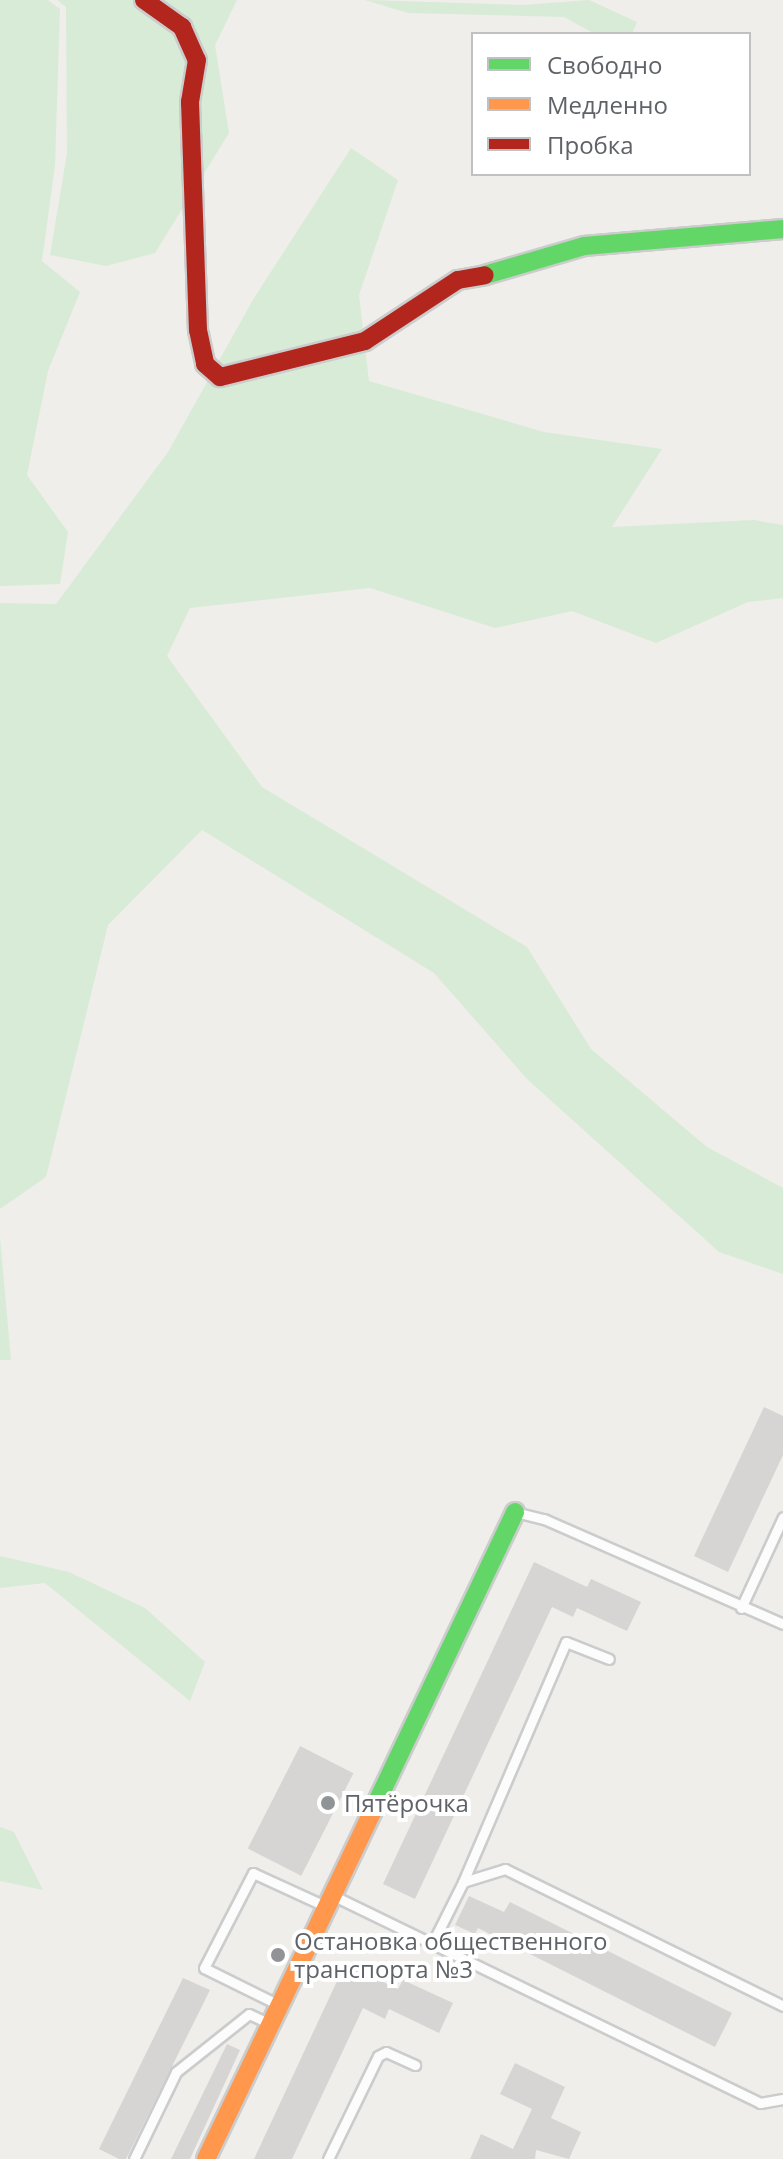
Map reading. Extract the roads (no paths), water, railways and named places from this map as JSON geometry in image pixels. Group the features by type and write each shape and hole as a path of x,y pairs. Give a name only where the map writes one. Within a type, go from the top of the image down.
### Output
{"street":[{"path":"144,0 182,27 197,60 190,102 201,282 198,330 205,364 220,377 365,341 458,280 523,268 584,246 783,229"},
{"path":"206,2159 515,1512"}],"lane":[{"path":"515,1512 544,1519 783,1624"},
{"path":"741,1608 783,1517"},
{"path":"432,1944 463,1882 566,1642 609,1659"},
{"path":"463,1882 505,1869 783,2006"},
{"path":"280,2006 204,1968 253,1873 328,1900 432,1944 760,2103 783,2099"},
{"path":"134,2159 176,2072 249,2014 271,2024"},
{"path":"328,2159 378,2056 386,2052 415,2065"}],"place":[{"name":"Пятёрочка","path":"328,1803"},
{"name":"Остановка общественного транспорта №3","path":"278,1955"}]}
